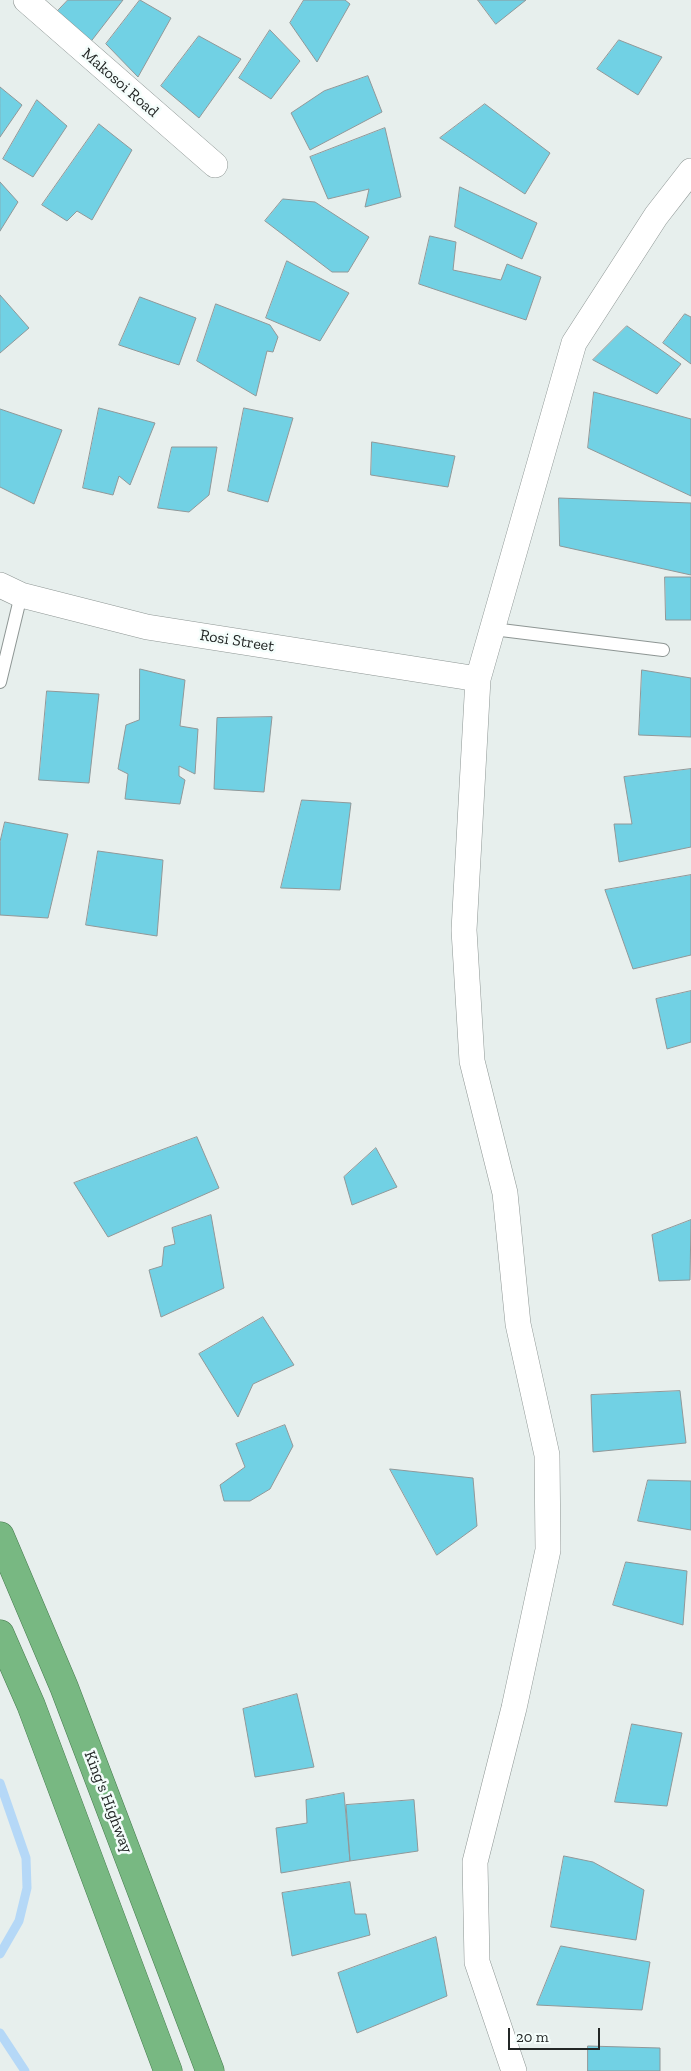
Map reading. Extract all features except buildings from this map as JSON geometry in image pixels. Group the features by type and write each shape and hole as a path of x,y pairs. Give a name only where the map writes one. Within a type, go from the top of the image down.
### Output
{"highway":[{"name":"King's Highway","path":"0,1536 64,1687 210,2071"},
{"path":"0,1634 31,1705 168,2071"}],"street":[{"name":"Makosoi Road","path":"26,0 215,165"},
{"path":"514,2071 477,1962 475,1862 514,1708 548,1550 547,1455 518,1324 505,1192 472,1061 464,930 478,679 574,343 656,216 691,171"},
{"name":"Rosi Street","path":"11,590 147,627 478,679"}],"lane":[{"path":"0,682 11,590"},
{"path":"493,629 662,650"}],"waterway":[{"path":"0,1783 26,1858 27,1888 19,1921 0,1954"},
{"path":"0,2033 25,2071"}]}
